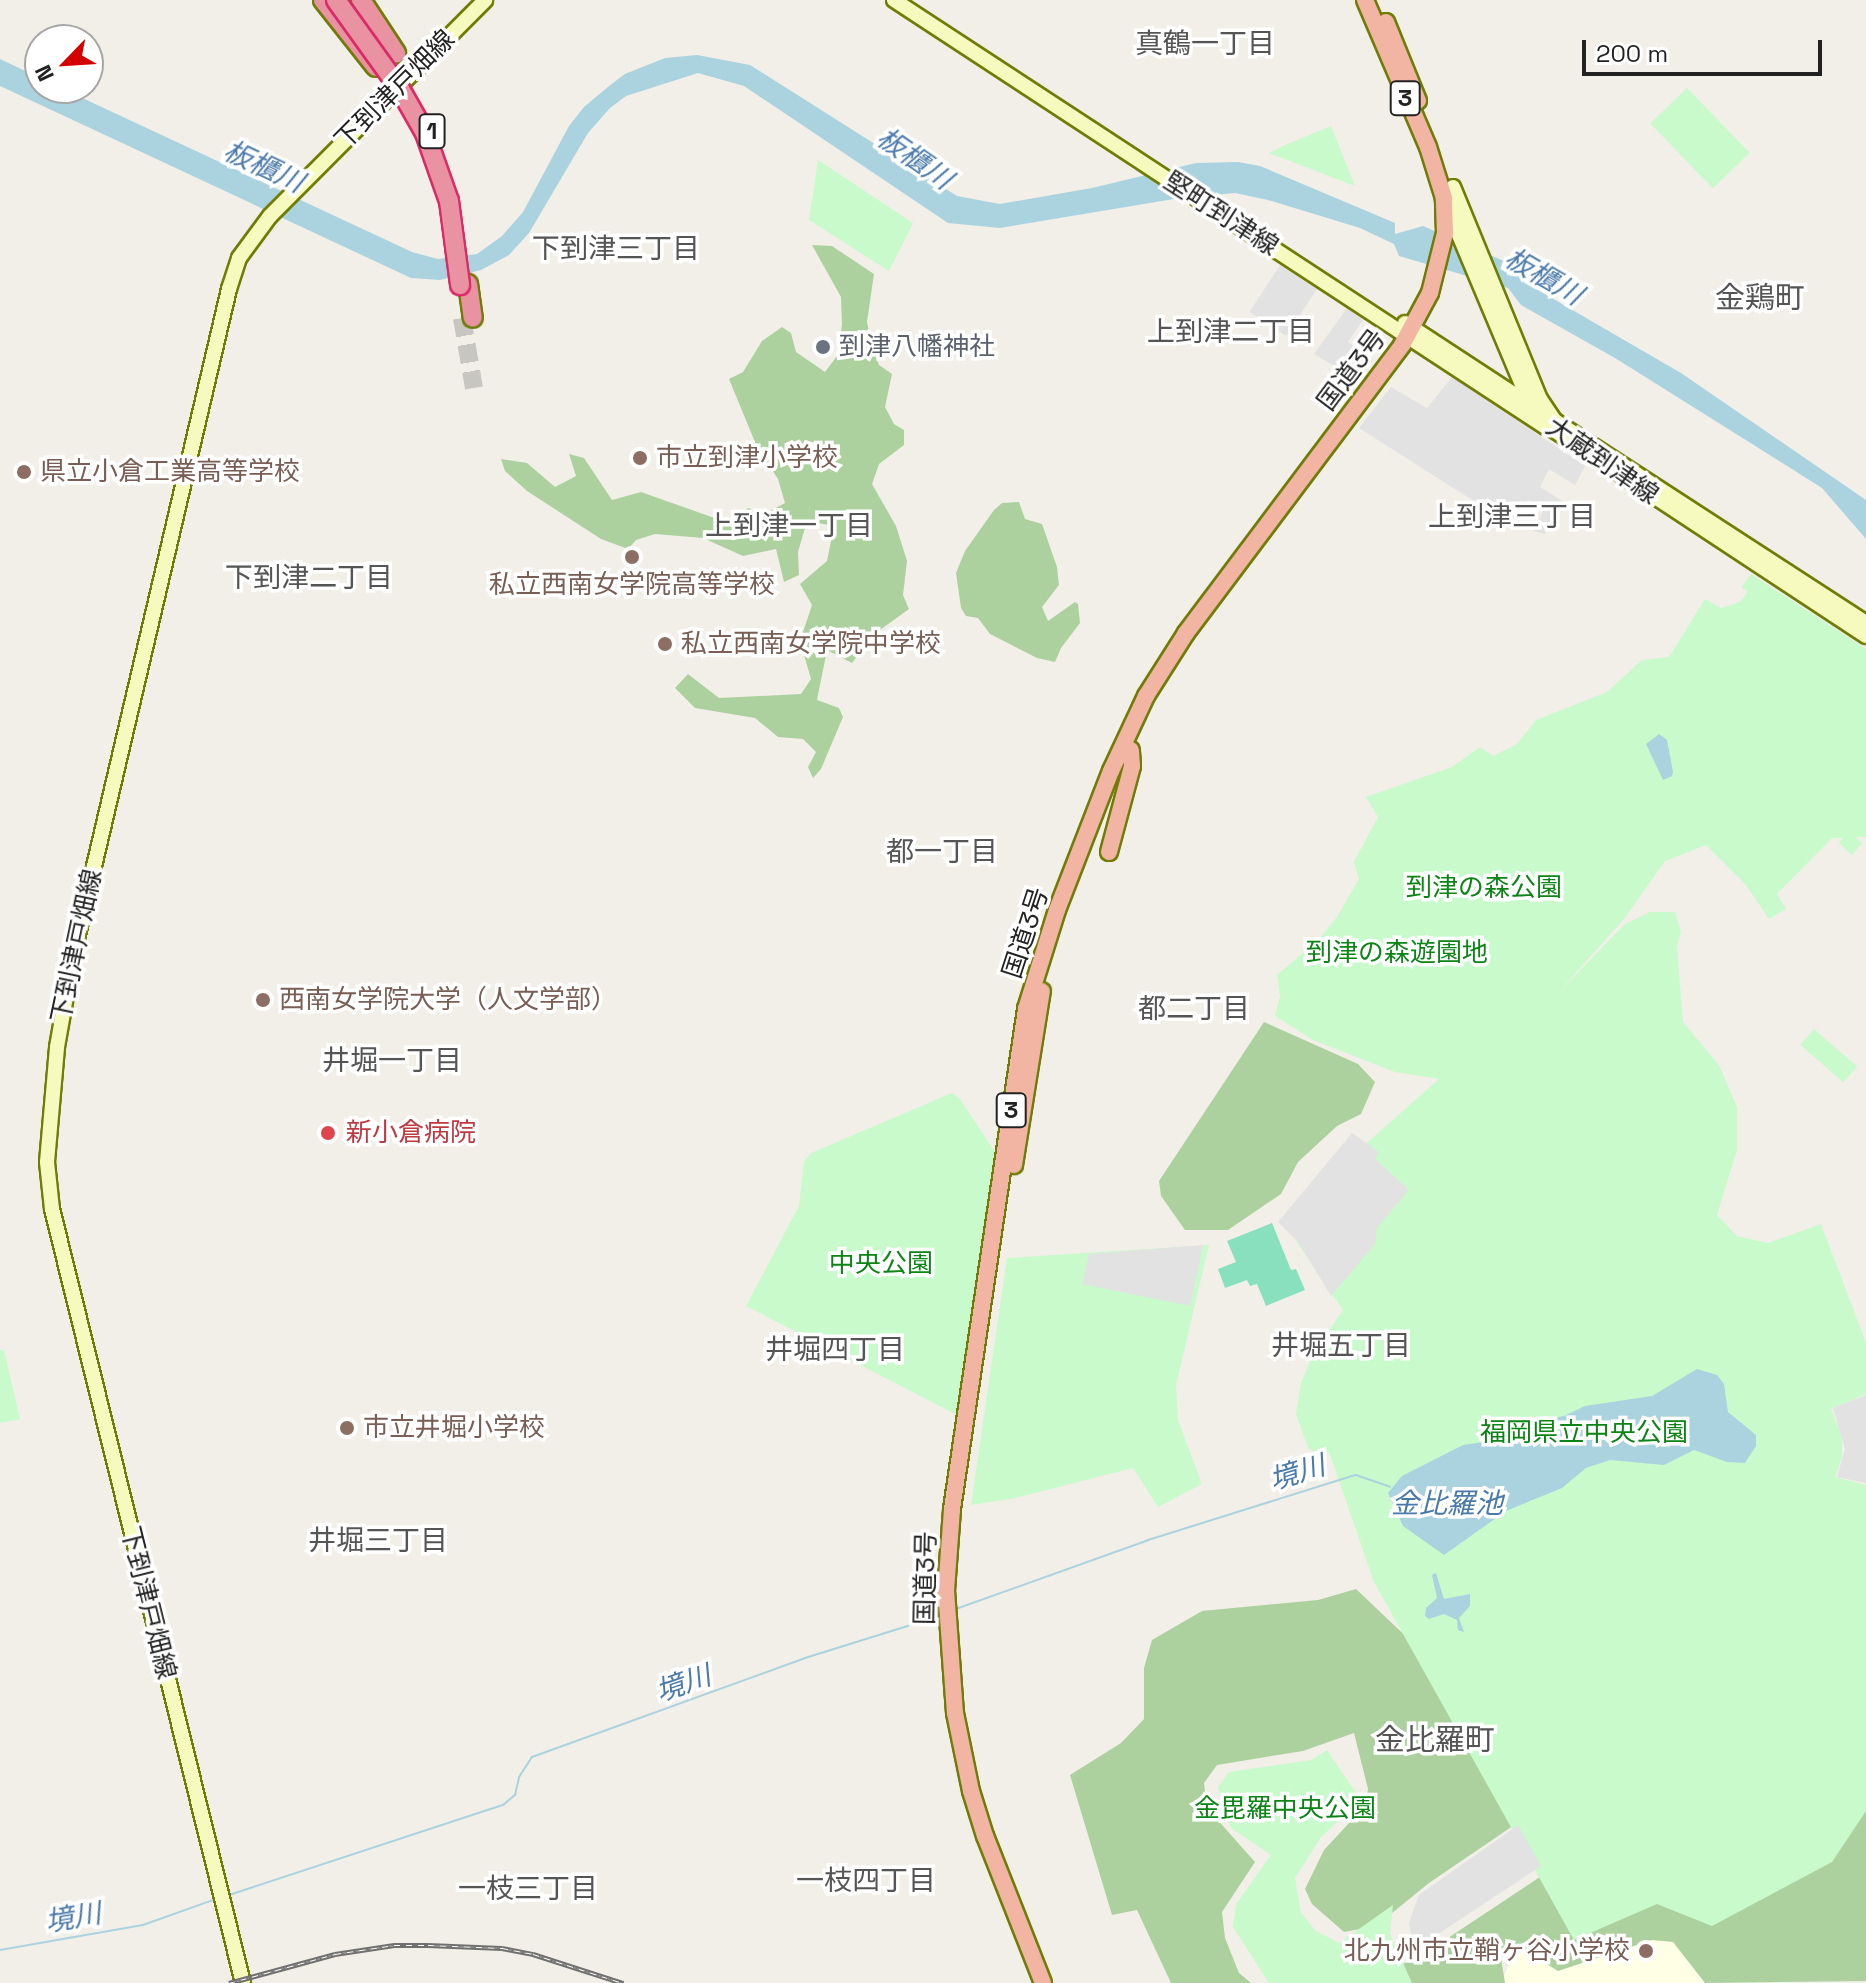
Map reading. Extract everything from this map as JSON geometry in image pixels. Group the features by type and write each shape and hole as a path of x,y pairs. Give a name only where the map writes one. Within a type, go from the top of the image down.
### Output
{"highway":[{"path":"323,0 336,8 400,89 425,133 449,201 468,318"},
{"name":"1","path":"347,0 407,84 432,130 457,200 464,284"},
{"path":"361,0 396,53"},
{"name":"国道3号","path":"1365,0 1448,192"},
{"name":"国道3号","path":"1054,1983 993,1832 975,1776 962,1704 958,1555 972,1431 1040,1001 1065,913 1131,750 1174,664 1414,334 1438,298 1441,267 1459,238 1448,192 1377,0"},
{"path":"336,8 378,69"},
{"name":"国道3号","path":"1043,1983 971,1791 955,1713 946,1591 954,1495 1026,1009 1057,910 1111,771 1151,687 1186,633 1414,334"},
{"path":"1109,852 1132,766 1131,750"}],"main road":[{"name":"下到津戸畑線","path":"243,1983 52,1209 47,1162 65,993 234,273 247,244 270,216 485,0"},
{"name":"堅町到津線","path":"894,0 1156,167 1214,200 1551,424"},
{"name":"堅町到津線","path":"910,0 1156,167 1197,199 1530,405 1551,424"},
{"name":"大蔵到津線","path":"1448,192 1459,238 1530,405"},
{"name":"大蔵到津線","path":"1459,238 1496,291 1551,424 1866,636"},
{"name":"大蔵到津線","path":"1551,424 1866,623"}],"shaded area":[{"path":"1280,265 1317,289 1286,336 1250,312"},
{"path":"1347,308 1363,320 1348,342 1373,360 1358,380 1314,354"},
{"path":"1452,377 1585,466 1575,485 1549,469 1540,487 1564,502 1545,534 1533,531 1544,510 1528,500 1510,524 1359,428 1391,387 1427,408"},
{"path":"1352,1133 1379,1152 1375,1159 1409,1190 1376,1229 1376,1243 1331,1296 1299,1243 1278,1222"},
{"path":"1203,1245 1190,1306 1082,1284 1089,1254"},
{"path":"1866,1395 1866,1483 1837,1477 1845,1449 1833,1408"},
{"path":"1518,1825 1541,1866 1414,1950 1409,1923 1419,1895"},
{"name":"北九州市立鞘ヶ谷小学校","path":"1680,1929 1718,1983 1501,1983 1521,1937"}],"green space":[{"path":"1687,88 1750,153 1713,188 1650,123"},
{"path":"1331,126 1355,186 1269,153 1283,146"},
{"path":"818,160 913,223 889,271 809,220"},
{"path":"812,245 832,246 874,274 867,322 879,365 892,374 885,407 894,424 904,430 904,445 879,464 872,484 896,526 907,561 903,595 909,609 873,635 852,663 827,650 817,700 839,708 843,717 821,769 813,778 808,767 816,752 803,739 778,737 755,718 695,708 675,688 688,674 719,698 801,694 811,679 800,641 812,605 800,584 827,561 834,526 807,521 798,552 799,575 784,582 776,549 743,556 703,538 655,534 636,540 628,549 601,539 527,491 505,471 501,459 527,463 555,487 576,476 569,454 584,458 612,500 641,492 723,521 749,508 761,516 785,503 778,479 757,447 729,379 743,372 762,341 782,327 791,333 796,352 825,372 837,356 842,325 841,297"},
{"path":"1019,502 1025,519 1042,524 1057,567 1059,585 1042,607 1048,621 1075,602 1078,604 1080,623 1061,648 1055,662 1037,658 990,634 978,618 966,616 961,608 956,573 965,551 994,510 1002,503"},
{"name":"福岡県立中央公園","path":"1751,574 1866,649 1866,837 1855,837 1862,843 1852,855 1839,843 1843,838 1832,838 1777,894 1786,909 1769,919 1746,885 1706,845 1665,861 1624,919 1557,994 1625,924 1650,912 1675,912 1681,931 1677,947 1683,1022 1719,1065 1737,1107 1737,1150 1717,1215 1737,1236 1768,1243 1821,1224 1866,1343 1866,1394 1831,1409 1842,1437 1842,1457 1835,1477 1866,1485 1866,1811 1832,1862 1712,1926 1657,1904 1574,1940 1374,1582 1329,1452 1319,1455 1308,1448 1296,1414 1301,1383 1313,1354 1343,1310 1281,1219 1439,1079 1395,1072 1313,1040 1275,1016 1280,996 1277,975 1318,940 1337,917 1359,879 1354,862 1378,817 1366,797 1452,767 1480,747 1493,756 1517,744 1536,720 1607,692 1642,660 1669,657 1705,599 1721,608 1740,602 1748,592 1742,587"},
{"path":"1264,1022 1358,1064 1375,1082 1361,1114 1337,1126 1298,1162 1281,1194 1228,1230 1185,1230 1161,1196 1159,1181"},
{"path":"1814,1029 1857,1066 1843,1082 1800,1045"},
{"name":"中央公園","path":"952,1093 960,1099 995,1152 957,1415 746,1306 799,1206 804,1162 811,1153"},
{"path":"1272,1223 1291,1270 1296,1269 1305,1290 1266,1306 1257,1284 1250,1286 1247,1280 1225,1288 1218,1269 1236,1262 1227,1241"},
{"path":"1209,1245 1176,1385 1178,1420 1202,1484 1158,1507 1133,1468 1015,1498 971,1505 1007,1258"},
{"path":"0,1350 4,1350 20,1419 0,1423"},
{"path":"1866,1497 1866,1981 1705,1983 1673,1942 1652,1940 1558,1971 1522,1949 1500,1952 1505,1983 1384,1983 1387,1973 1439,1944 1546,1873 1526,1817 1429,1883 1376,1926 1344,1932 1312,1904 1305,1889 1324,1850 1364,1807 1368,1789 1354,1733 1303,1751 1217,1765 1204,1783 1207,1808 1255,1862 1222,1912 1225,1938 1239,1973 1251,1983 1171,1983 1137,1910 1112,1915 1070,1775 1121,1743 1144,1719 1144,1668 1152,1640 1202,1611 1318,1600 1356,1589 1435,1664"},
{"name":"金毘羅中央公園","path":"1327,1750 1361,1800 1321,1837 1295,1878 1301,1913 1316,1931 1339,1943 1393,1905 1390,1934 1412,1983 1269,1983 1233,1927 1236,1904 1271,1855 1231,1828 1218,1787 1229,1772 1311,1760"}],"water":[{"path":"697,55 750,65 957,196 1000,204 1092,188 1196,163 1238,162 1260,166 1395,223 1395,234 1423,226 1504,261 1531,286 1681,373 1866,500 1866,539 1822,488 1615,358 1521,305 1508,288 1399,256 1394,244 1360,228 1268,200 1235,193 1180,198 1000,228 948,223 744,86 698,73 626,96 610,108 588,133 529,233 509,255 481,270 440,280 411,278 39,104 95,104 412,252 438,259 477,254 502,236 523,212 569,126 584,107 625,74 665,58"},
{"path":"0,59 24,70 24,97 0,86"},
{"path":"1659,734 1667,740 1673,772 1672,776 1663,780 1646,744"},
{"name":"金比羅池","path":"1697,1369 1717,1375 1724,1384 1728,1412 1756,1435 1756,1446 1745,1463 1727,1462 1694,1450 1664,1465 1610,1460 1586,1468 1562,1488 1506,1511 1444,1555 1403,1526 1388,1493 1402,1476 1463,1445 1484,1442 1530,1422 1564,1416 1585,1406 1652,1396"},
{"path":"1436,1573 1444,1599 1470,1594 1470,1606 1459,1618 1464,1632 1458,1630 1457,1620 1444,1614 1429,1619 1425,1616 1426,1608 1437,1598 1432,1575"}],"waterway":[{"name":"境川","path":"953,1610 1148,1540 1356,1475 1390,1487"},
{"name":"境川","path":"226,1896 503,1805 515,1795 519,1777 532,1757 805,1658 940,1616"},
{"name":"境川","path":"0,1950 143,1925 216,1899"}],"tunnel":[{"path":"462,318 474,388"}],"railway":[{"path":"229,1983 335,1954 394,1945 502,1948 533,1954 623,1983"}],"place":[{"name":"到津八幡神社","path":"823,347"},
{"name":"市立到津小学校","path":"640,458"},
{"name":"県立小倉工業高等学校","path":"24,472"},
{"name":"私立西南女学院高等学校","path":"632,557"},
{"name":"私立西南女学院中学校","path":"665,644"},
{"name":"西南女学院大学（人文学部）","path":"263,1000"},
{"name":"新小倉病院","path":"328,1133"},
{"name":"市立井堀小学校","path":"347,1428"},
{"name":"北九州市立鞘ヶ谷小学校","path":"1646,1951"}],"district":[{"name":"真鶴一丁目","path":"1205,43"},
{"name":"下到津三丁目","path":"616,248"},
{"name":"金鶏町","path":"1760,298"},
{"name":"上到津二丁目","path":"1231,331"},
{"name":"上到津三丁目","path":"1512,516"},
{"name":"上到津一丁目","path":"789,525"},
{"name":"下到津二丁目","path":"309,577"},
{"name":"都一丁目","path":"942,851"},
{"name":"都二丁目","path":"1194,1008"},
{"name":"井堀一丁目","path":"392,1060"},
{"name":"井堀五丁目","path":"1341,1345"},
{"name":"井堀四丁目","path":"835,1349"},
{"name":"井堀三丁目","path":"378,1540"},
{"name":"金比羅町","path":"1435,1740"},
{"name":"一枝四丁目","path":"866,1880"},
{"name":"一枝三丁目","path":"528,1888"}],"water label":[{"name":"板櫃川","path":"915,158"},
{"name":"板櫃川","path":"264,166"},
{"name":"板櫃川","path":"1544,276"}],"park label":[{"name":"到津の森公園","path":"1484,888"},
{"name":"到津の森遊園地","path":"1397,953"}]}
